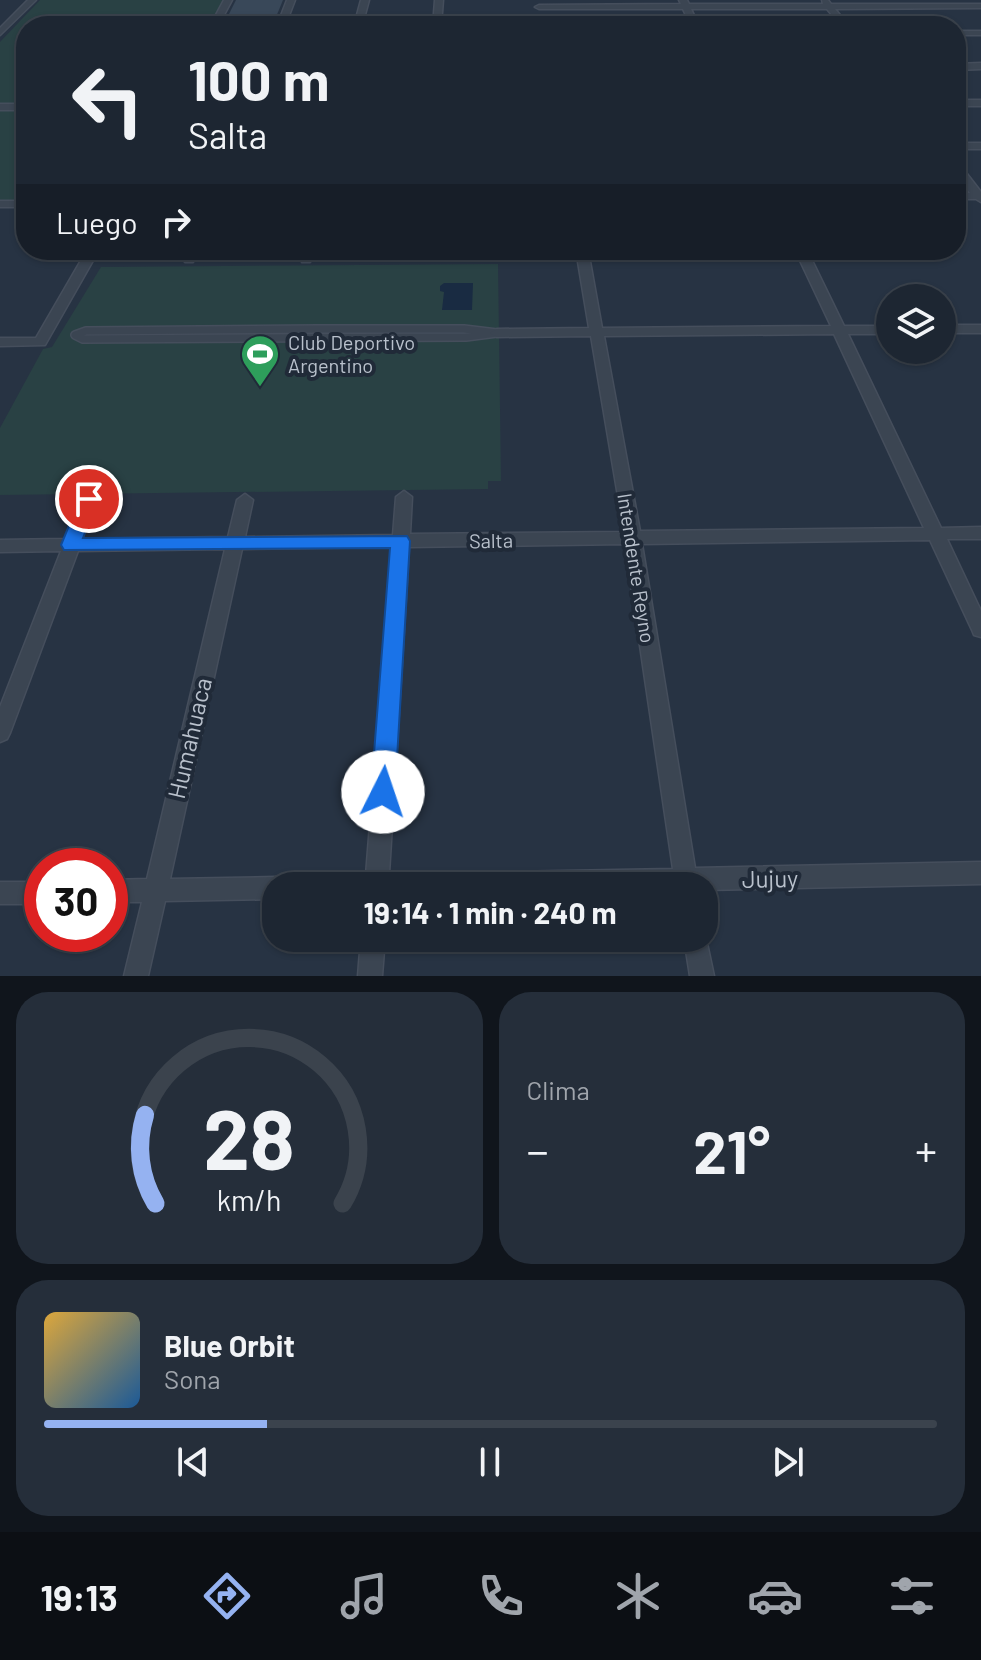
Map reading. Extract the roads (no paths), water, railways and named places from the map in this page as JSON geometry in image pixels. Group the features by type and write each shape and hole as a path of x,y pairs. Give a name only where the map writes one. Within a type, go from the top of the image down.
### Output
{"street":[{"path":"16,16 32,0"},
{"path":"539,8 684,4 973,4 981,14"},
{"path":"0,33 16,16"},
{"path":"966,180 980,197"},
{"path":"0,342 40,342 87,260"},
{"name":"Intendente Reyno","path":"584,260 633,538 684,872"},
{"path":"806,260 981,630"},
{"path":"956,329 981,329"},
{"path":"497,333 876,330"},
{"path":"378,872 404,497"},
{"path":"0,733 89,499"},
{"name":"Humahuaca","path":"136,976 245,500"},
{"name":"Salta","path":"0,546 981,533"},
{"name":"Jujuy","path":"718,882 981,873"},
{"path":"128,891 262,888"},
{"path":"0,893 24,893"},
{"path":"370,976 372,952"},
{"path":"698,952 702,976"}],"lane":[{"path":"317,334 86,331 75,335 83,339 317,334 464,329 497,333"}],"water":[{"path":"444,283 473,283 472,310 442,310 444,292 440,291 440,286"}],"place":[{"name":"Club Deportivo Argentino","path":"260,388"}]}
